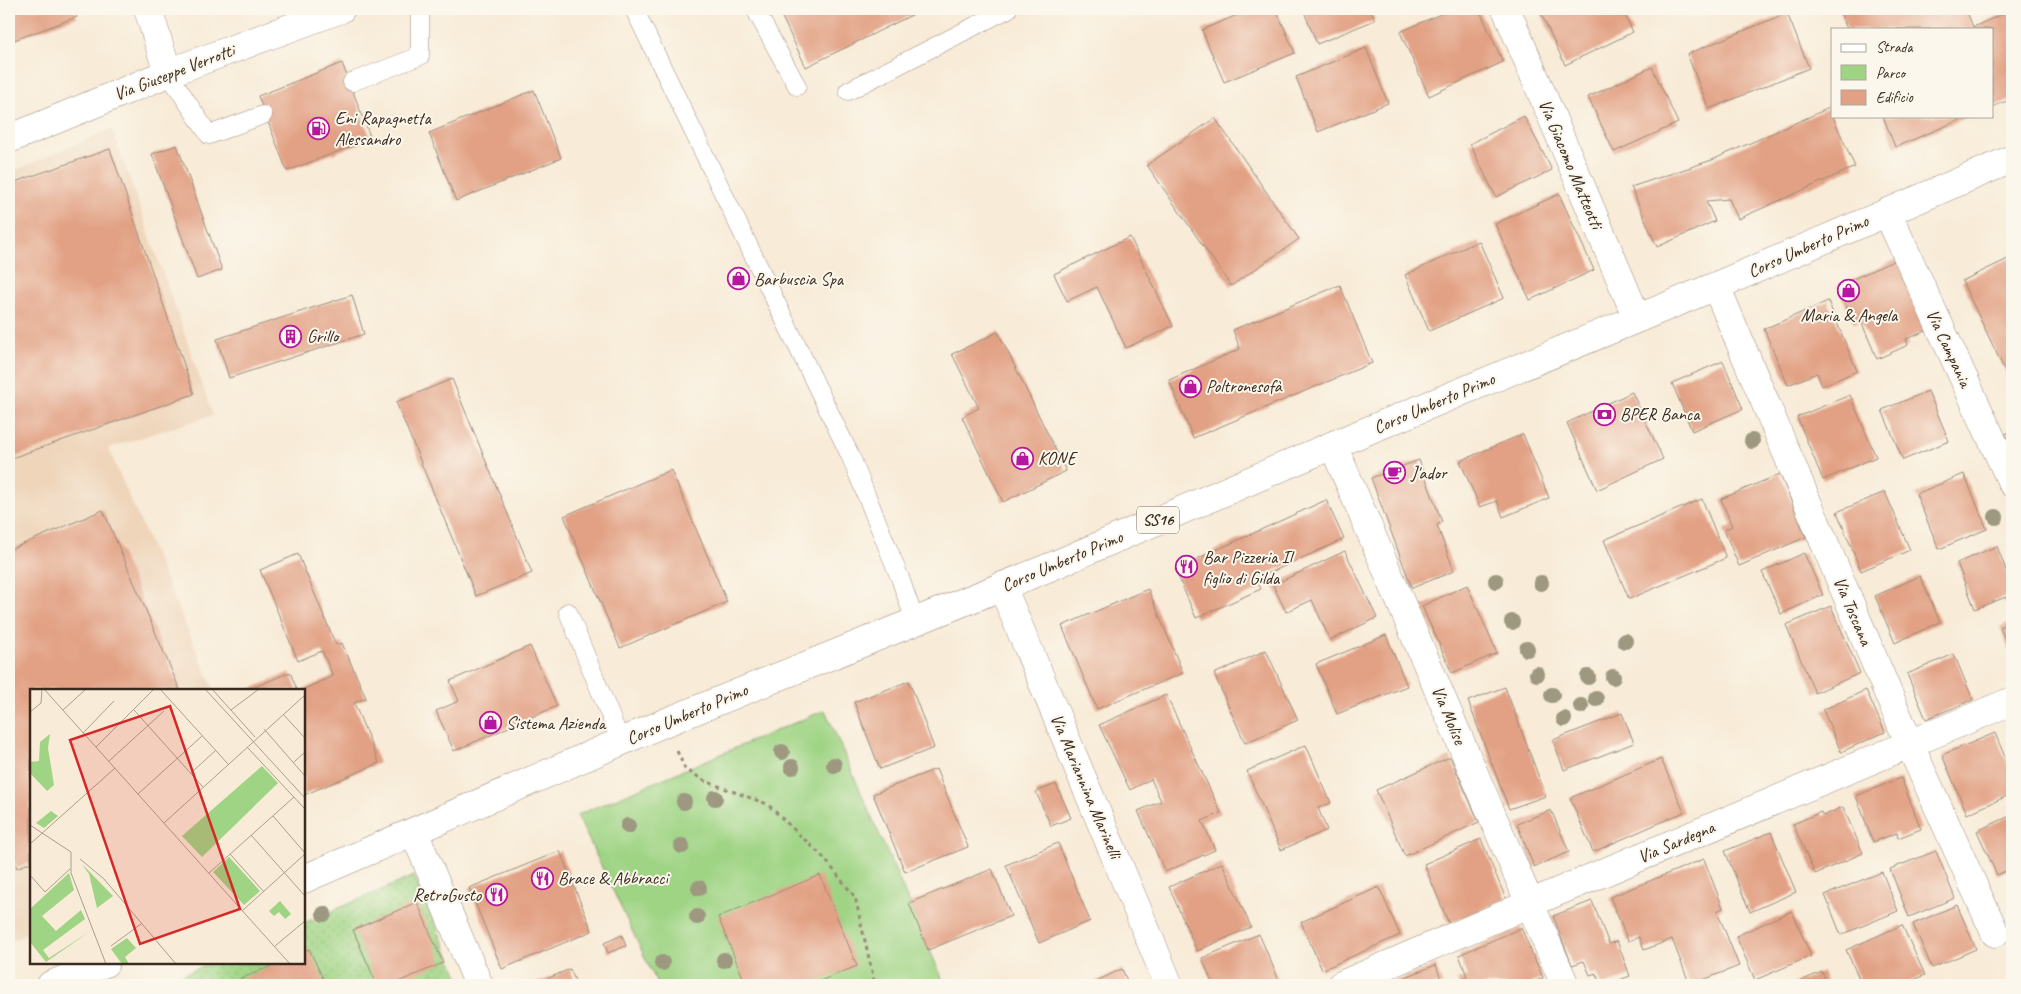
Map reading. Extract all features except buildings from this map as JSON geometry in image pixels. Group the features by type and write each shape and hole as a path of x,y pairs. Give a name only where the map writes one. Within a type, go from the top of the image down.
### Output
{"street":[{"path":"148,9 168,73"},
{"name":"Via Giuseppe Verrotti","path":"9,139 168,73 341,9"},
{"name":"Via Giacomo Matteotti","path":"1506,9 1636,318"},
{"name":"Corso Umberto Primo","path":"305,879 664,723 1002,586 1333,445 1716,286 2012,159"},
{"name":"Via Campania","path":"1886,212 2012,483"},
{"name":"Via Toscana","path":"1716,286 1910,745 1994,933"},
{"name":"Via Molise","path":"1333,445 1565,985"},
{"name":"Via Mariannina Marinelli","path":"1002,586 1169,985"},
{"name":"Via Sardegna","path":"1357,982 1531,903 2012,701"},
{"path":"414,832 479,985"},
{"path":"51,985 103,964"}],"lane":[{"path":"352,82 420,56 420,9"},
{"path":"634,9 850,455 900,578 915,621"},
{"path":"755,9 797,86"},
{"path":"848,91 1008,9"},
{"path":"168,73 209,136 263,115"},
{"path":"568,612 621,742"}],"path":[{"path":"664,723 685,768 705,781 766,804 829,864 855,897 875,985"}],"shaded area":[{"path":"112,129 213,415 108,448 214,689 30,689 30,933 9,942 9,173"}],"green space":[{"path":"825,710 945,985 658,985 577,815"},
{"path":"414,876 462,985 158,985 209,964 305,964 305,923"}],"place":[{"name":"Eni Rapagnetta Alessandro","path":"319,128"},
{"name":"Barbuscia Spa","path":"738,279"},
{"name":"Maria & Angela","path":"1849,290"},
{"name":"Grillo","path":"291,336"},
{"name":"Poltronesofà","path":"1190,386"},
{"name":"BPER Banca","path":"1604,414"},
{"name":"KONE","path":"1022,458"},
{"name":"J'ador","path":"1395,473"},
{"name":"Bar Pizzeria Il figlio di Gilda","path":"1187,567"},
{"name":"Sistema Azienda","path":"490,723"},
{"name":"Brace & Abbracci","path":"542,878"},
{"name":"RetroGusto","path":"497,895"}]}
